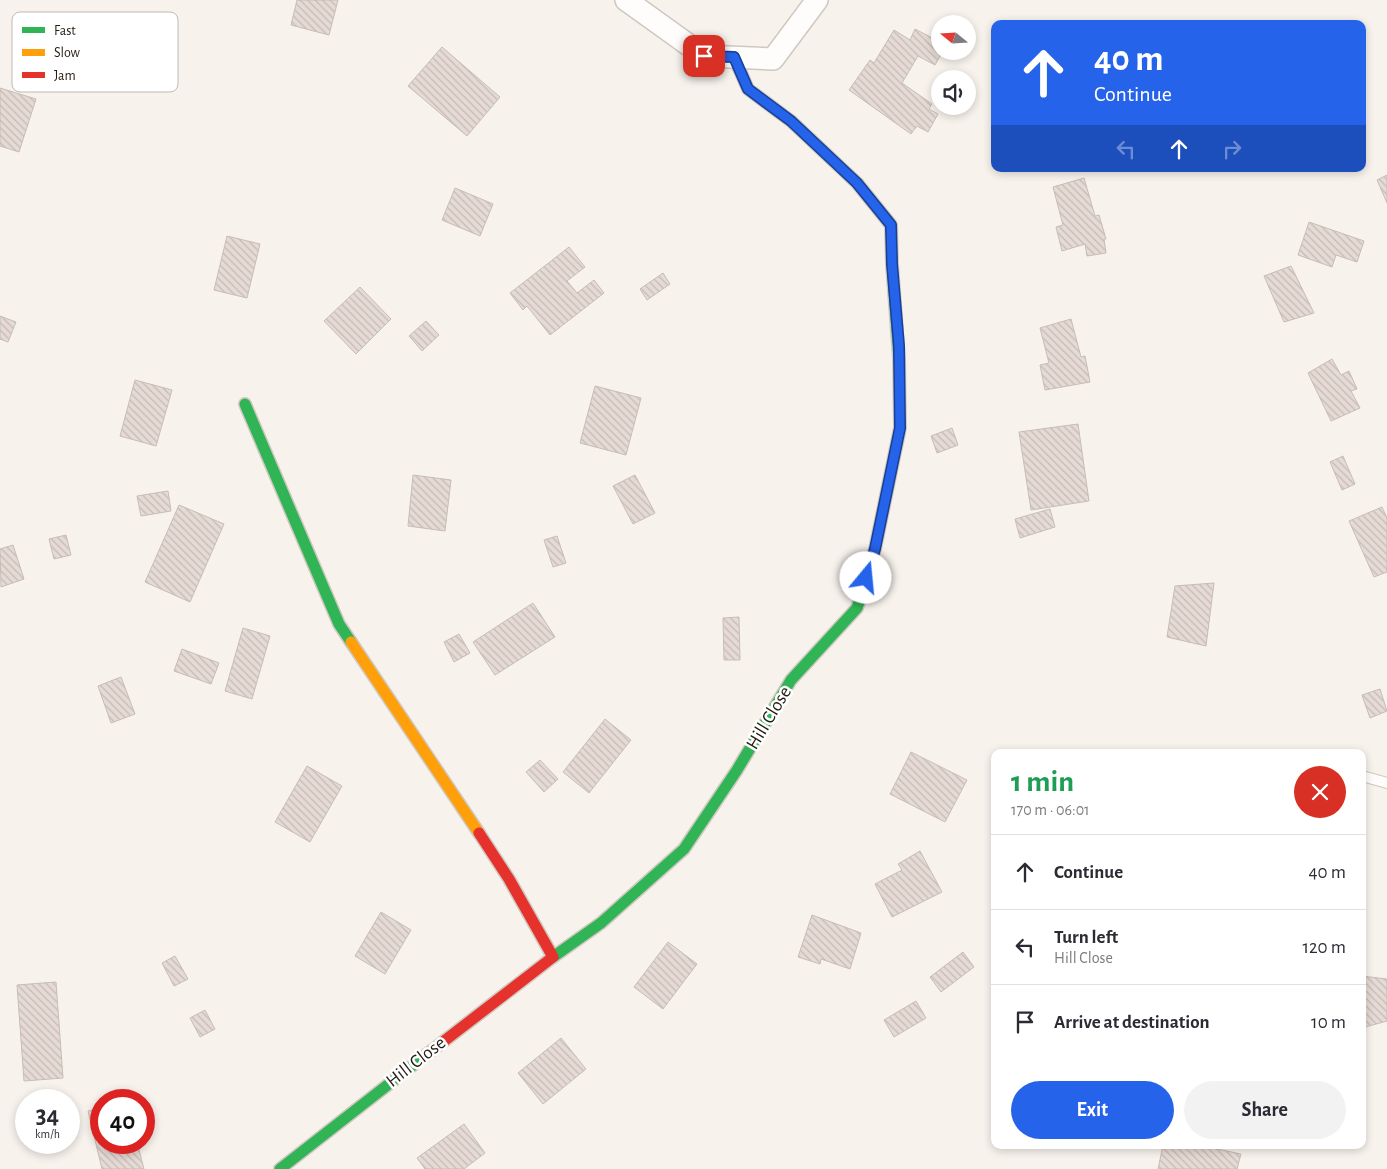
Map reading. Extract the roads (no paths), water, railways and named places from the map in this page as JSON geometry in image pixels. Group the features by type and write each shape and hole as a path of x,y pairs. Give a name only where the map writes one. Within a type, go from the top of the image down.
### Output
{"street":[{"path":"626,0 704,56 774,58 817,0"},
{"name":"Hill Close","path":"280,1169 553,957 602,923 684,849 738,770 791,680 857,608 875,549 900,428 899,346 892,264 891,225 857,183 791,121 748,89 734,57"},
{"path":"244,404 339,624 509,879 553,957"}],"lane":[{"path":"1366,777 1387,783"}]}
